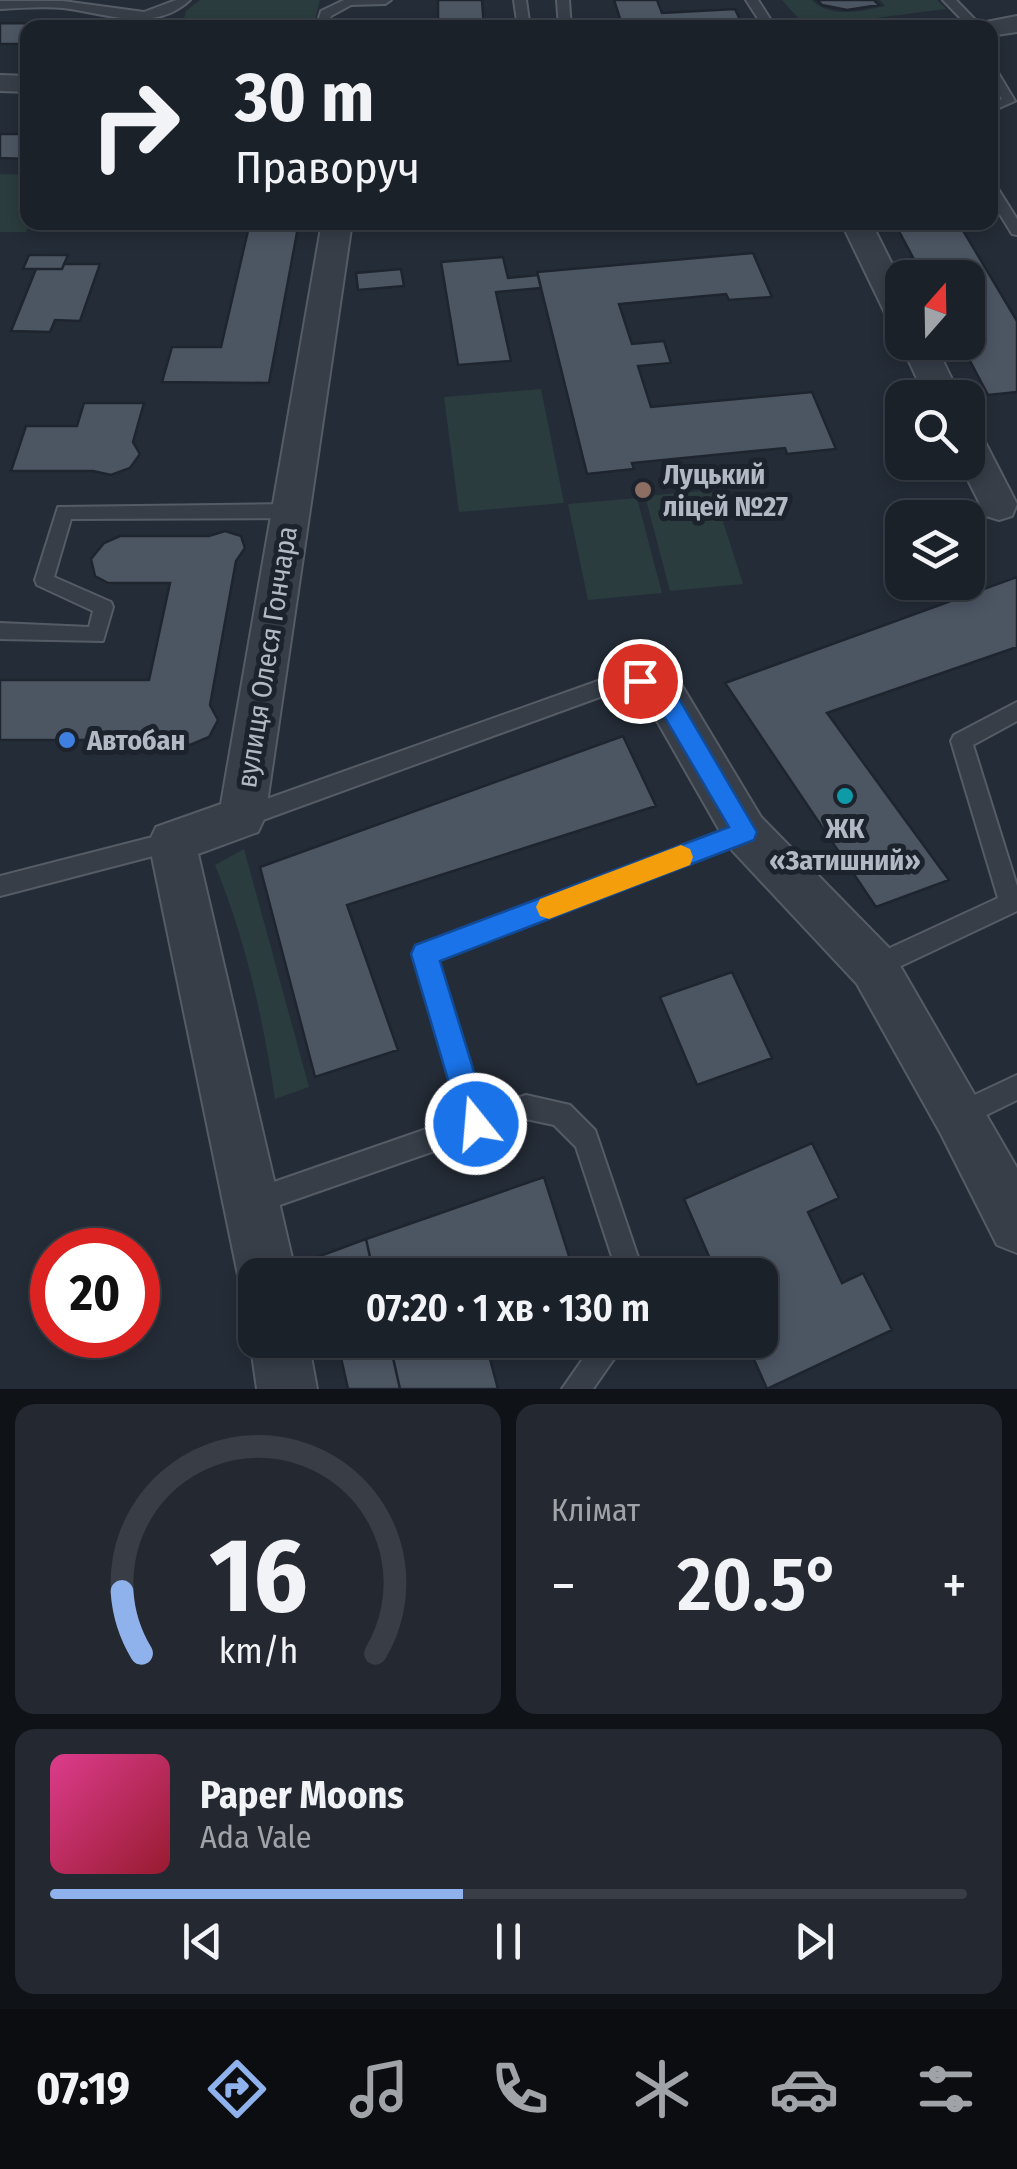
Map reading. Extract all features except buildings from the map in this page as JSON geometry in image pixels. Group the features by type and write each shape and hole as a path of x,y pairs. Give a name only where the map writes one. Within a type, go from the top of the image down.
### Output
{"street":[{"name":"вулиця Олеся Гончара","path":"172,842 242,818 336,230"},
{"path":"860,230 885,281"},
{"path":"985,478 999,506"},
{"path":"640,681 662,692 745,832 874,967 960,1114 1017,1225"},
{"path":"172,842 264,1258"},
{"path":"281,1358 287,1389"}],"lane":[{"path":"0,5 74,6 89,13 162,15 184,0"},
{"path":"324,20 325,14 350,2 384,0"},
{"path":"949,0 969,20"},
{"path":"998,82 1009,101 998,105"},
{"path":"998,200 1017,231"},
{"path":"0,631 96,635 104,607 44,580 64,512 290,511"},
{"path":"242,818 619,682 640,681"},
{"path":"874,967 1011,903 961,741 1017,712"},
{"path":"476,1124 424,954 745,832"},
{"path":"0,886 172,842"},
{"path":"960,1114 1017,1087"},
{"path":"254,1201 526,1107 561,1114 586,1138 626,1258"},
{"path":"576,1389 600,1358"}],"shaded area":[{"path":"200,0 320,0 315,20 184,20 186,11"},
{"path":"782,0 812,0 837,12 885,6 880,0 937,0 946,9 860,20 800,20"},
{"path":"0,174 20,175 20,230 27,230 0,232"},
{"path":"541,389 564,503 459,512 444,397"},
{"path":"713,490 743,584 670,591 645,496"},
{"path":"637,498 662,593 588,600 568,504"},
{"path":"244,849 309,1087 275,1099 252,980 215,865"}],"slow traffic":[{"path":"549,907 681,857"}],"place":[{"name":"Луцький ліцей №27","path":"643,490"},
{"name":"Автобан","path":"67,740"},
{"name":"ЖК «Затишний»","path":"845,796"}],"route":[{"path":"476,1124 424,954 745,832 662,692 640,681"}]}
